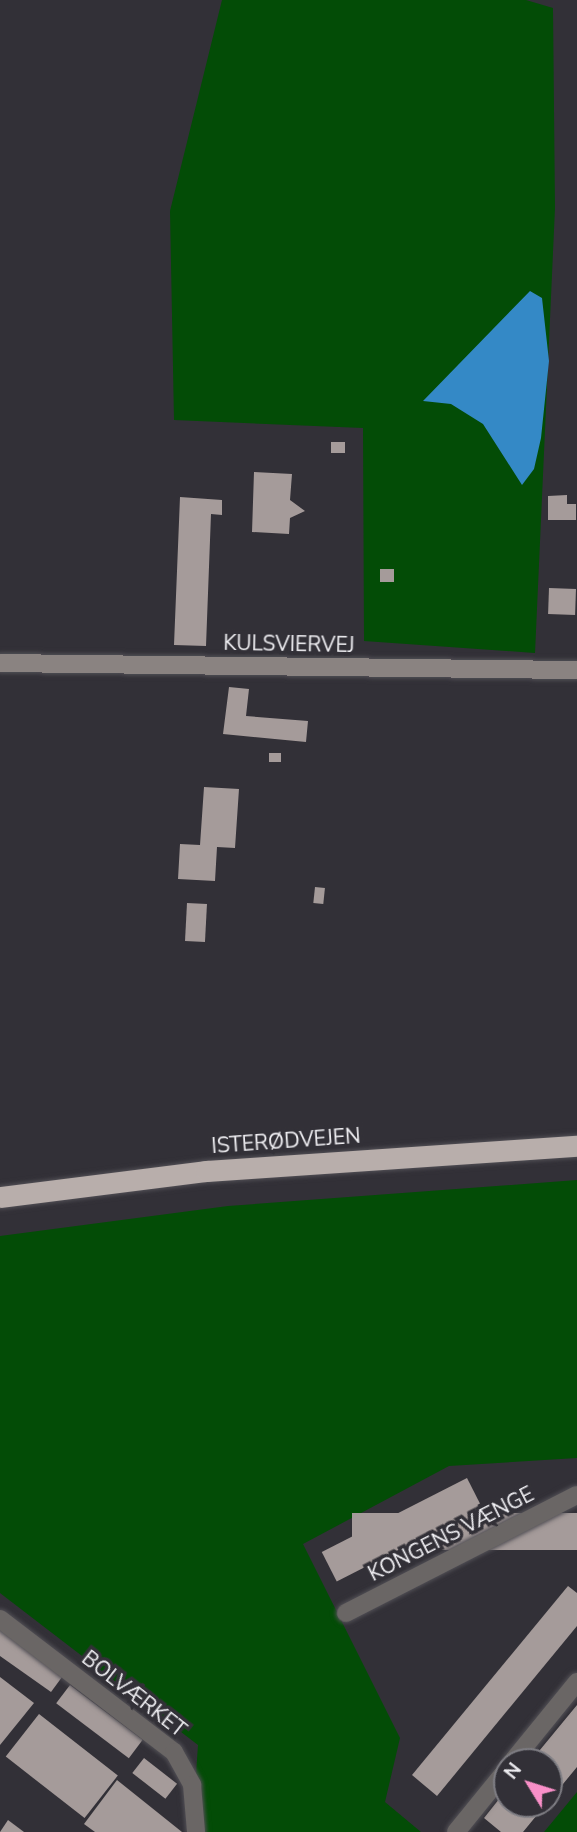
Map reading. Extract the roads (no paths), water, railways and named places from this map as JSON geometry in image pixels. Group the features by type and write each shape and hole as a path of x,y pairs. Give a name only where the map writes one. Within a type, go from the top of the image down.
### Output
{"highway":[{"name":"ISTERØDVEJEN","path":"0,1196 206,1171 577,1146"}],"street":[{"name":"KULSVIERVEJ","path":"0,663 577,670"},
{"name":"KONGENS VÆNGE","path":"346,1613 577,1495"},
{"name":"BOLVÆRKET","path":"0,1619 174,1752 192,1785 196,1832"},
{"path":"523,1748 577,1682"},
{"path":"456,1832 493,1786"}],"water":[{"path":"530,291 542,298 549,361 541,438 534,469 522,485 483,424 451,404 423,401"}]}
